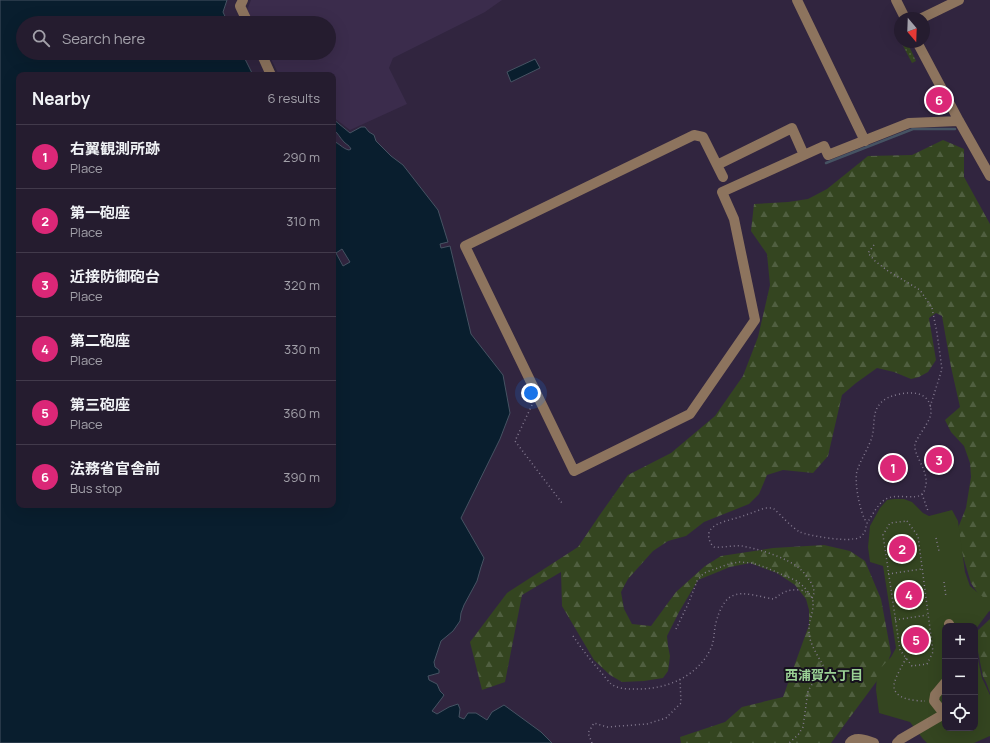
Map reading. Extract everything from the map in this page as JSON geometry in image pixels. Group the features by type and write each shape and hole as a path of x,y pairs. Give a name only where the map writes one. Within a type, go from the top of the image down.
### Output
{"street":[{"path":"243,0 240,6 245,16"},
{"path":"797,0 865,140"},
{"path":"896,0 902,12"},
{"path":"930,14 959,0"},
{"path":"920,48 990,176"},
{"path":"264,60 270,72"},
{"path":"723,177 703,138 694,135 465,246 574,471 690,414 755,320 734,219 722,192 824,146 828,155 908,123 959,121"},
{"path":"717,165 792,128 804,155"},
{"path":"942,687 935,695 934,701 942,711"},
{"path":"897,743 900,739 942,717"},
{"path":"850,743 852,740 856,739 874,743"}],"path":[{"path":"874,245 868,253 875,261 888,271 920,290 932,308 942,369 930,407"},
{"path":"812,598 814,595 812,585 800,568 788,561 763,551 741,546 714,547 711,545 709,539 711,528 723,522 766,508 771,508 800,532 837,539 854,539 862,536 867,523 883,500 897,496 917,497 922,494 926,484 926,477 915,446 931,413 928,401 920,394 905,393 888,397 877,407 872,438 857,472 857,487 861,509 867,523"},
{"path":"537,394 515,442 562,503"},
{"path":"922,494 928,511"},
{"path":"907,521 918,536 933,652 927,664 912,666 900,650 888,574 883,535 890,523 907,521"},
{"path":"936,538 939,551"},
{"path":"676,629 697,581 704,573 729,564 739,562 752,563 797,581 803,586 810,594 814,604 809,628 810,638 824,667 823,671 808,690 803,727 798,735 789,743"},
{"path":"888,574 922,569"},
{"path":"944,582 946,597"},
{"path":"573,636 611,684 628,689 649,689 671,684 687,675 704,660 711,648 716,625 726,600 737,594 748,594 774,599 788,590 801,590 810,594"},
{"path":"895,620 928,615"},
{"path":"906,658 894,685 896,691 901,697 910,701 934,701"},
{"path":"592,743 588,733 594,723 607,727 628,726 647,724 666,718 681,703 680,679"}],"shaded area":[{"path":"251,0 502,0 485,12 393,58 389,68 407,104 350,130 336,119 336,72 278,72 272,60 336,60 336,16 250,16 247,10"}],"green space":[{"path":"904,48 910,48 916,61 912,63"},
{"path":"943,140 964,149 964,177 990,224 990,612 971,583 956,533 966,508 971,477 970,463 964,446 951,432 945,420 960,407 942,316 936,313 929,318 936,360 928,372 911,379 894,372 877,368 856,383 842,395 828,456 813,473 783,470 767,475 759,494 749,504 704,522 686,536 668,541 653,551 628,579 621,592 624,609 632,624 651,626 676,592 705,566 721,556 773,548 824,545 850,551 865,561 881,599 891,653 885,670 831,743 681,743 680,737 725,722 742,707 783,697 809,625 809,610 806,599 795,585 777,573 750,563 730,567 698,580 667,636 670,656 668,671 663,678 644,681 622,682 610,675 594,660 562,606 561,572 522,595 505,682 482,690 470,642 507,593 578,547 628,475 671,453 715,416 743,376 758,337 770,285 767,254 751,231 754,204 808,199 827,189 868,156 912,155"},
{"path":"904,499 912,502 923,513 929,516 952,510 958,521 965,572 970,586 990,603 990,610 978,626 978,623 942,623 942,731 978,731 978,660 982,678 990,695 990,736 974,743 927,743 910,722 879,713 876,690 877,672 891,657 896,648 883,566 870,562 868,547 870,526 880,508 887,500"},
{"path":"990,619 990,693 983,677 978,651 978,630"}],"water":[{"path":"0,0 227,0 223,12 225,16 16,16 16,60 246,60 252,72 16,72 16,508 336,508 336,253 336,142 349,150 351,149 336,132 336,121 350,133 361,127 365,127 374,135 376,141 391,156 403,165 438,210 448,242 440,244 441,248 450,246 471,334 503,375 510,413 500,439 461,518 484,558 477,581 464,605 460,621 453,631 441,641 434,662 435,667 439,670 439,673 428,676 429,680 437,684 440,691 444,695 432,711 437,714 458,704 460,709 459,717 464,719 468,713 476,713 487,720 492,712 504,705 541,732 552,743 0,743","holes":["342,249 350,262 343,266 336,253"]},
{"path":"535,59 540,68 511,82 507,72"}],"waterway":[{"path":"826,163 913,129 955,129"}],"place":[{"name":"法務省官舎前","path":"939,100"},
{"name":"近接防御砲台","path":"939,460"},
{"name":"右翼観測所跡","path":"893,468"},
{"name":"第一砲座","path":"902,549"},
{"name":"第二砲座","path":"909,595"},
{"name":"第三砲座","path":"916,640"}],"district":[{"name":"西浦賀六丁目","path":"824,675"}]}
